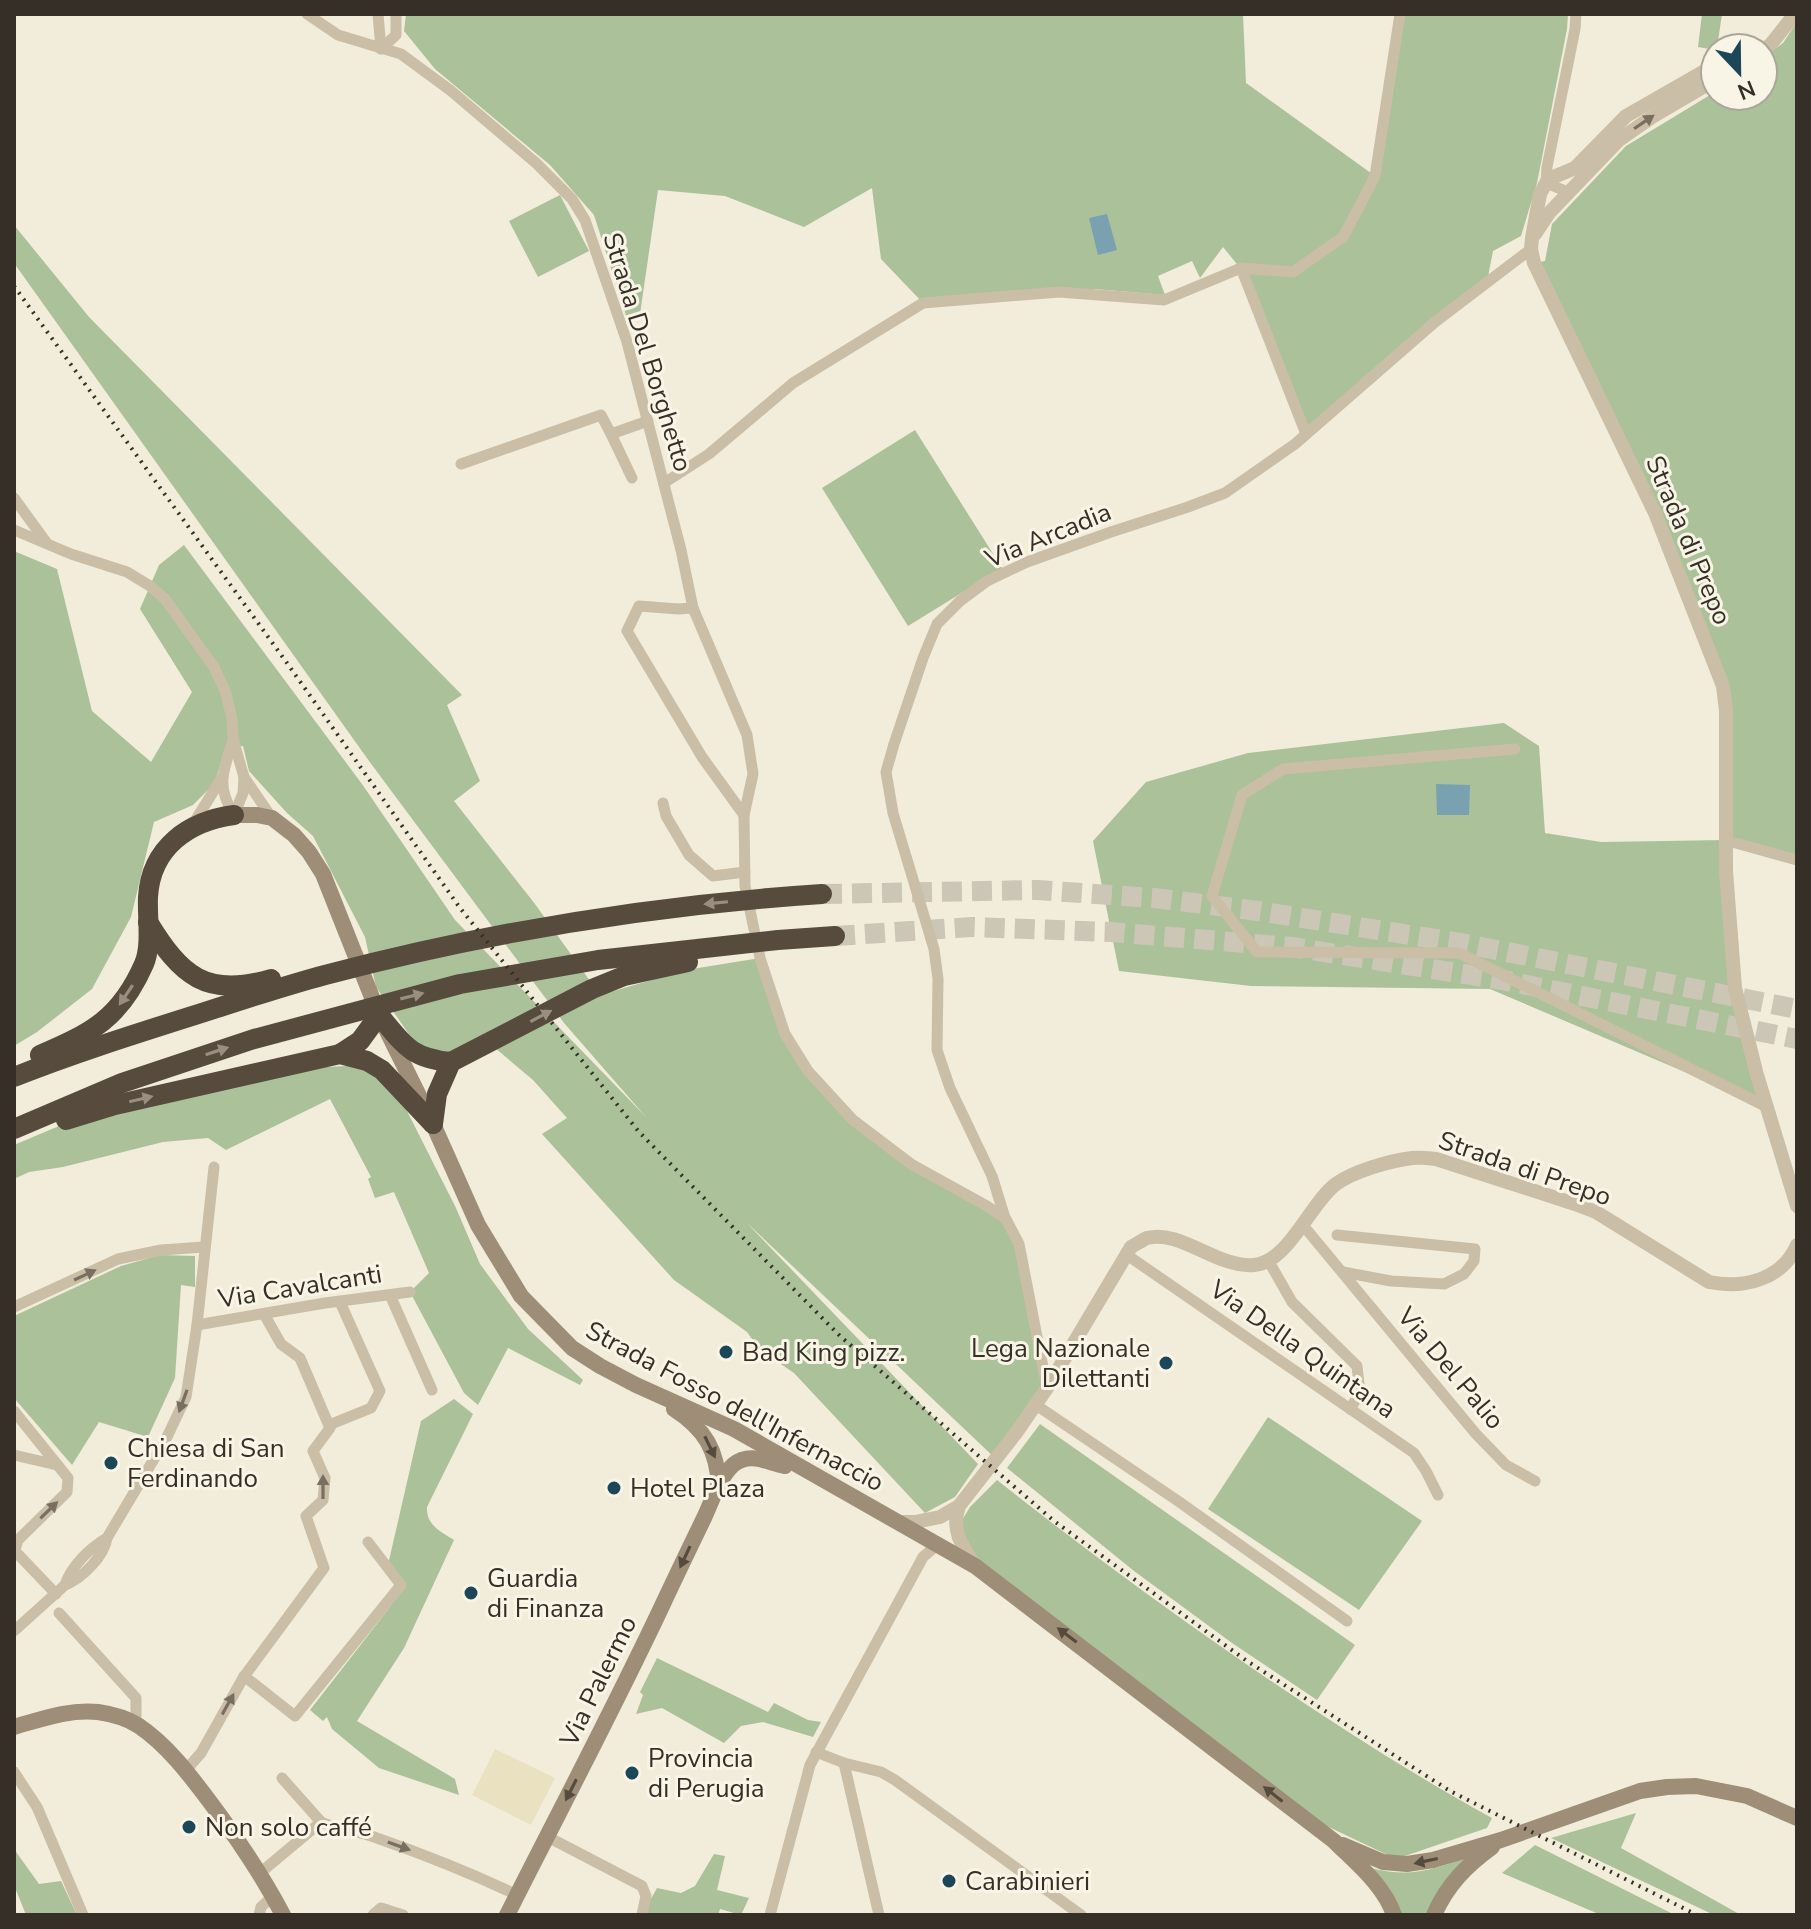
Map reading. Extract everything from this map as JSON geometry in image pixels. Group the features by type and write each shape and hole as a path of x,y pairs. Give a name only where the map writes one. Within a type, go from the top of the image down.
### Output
{"highway":[{"path":"14,1066 83,1036 119,1006 146,961 148,896 151,876 160,859 175,839 191,827 216,817 234,815"},
{"path":"148,922 161,944 185,971 205,982 229,987 507,933 643,911 822,894"},
{"path":"14,1129 175,1064 336,1015 460,984 598,960 835,936"},
{"path":"14,1140 115,1105 340,1054 360,1041 379,1015 417,1055 451,1062 592,989 624,976 726,956 788,939"},
{"path":"14,1077 323,970"},
{"path":"340,1054 367,1061 382,1070 433,1124"},
{"path":"433,1124 437,1094 451,1062"}],"main road":[{"path":"234,815 272,818"},
{"name":"Strada Fosso dell'Infernaccio","path":"272,818 294,835 323,874 379,1015 478,1225 521,1296 572,1348 636,1385 734,1429 975,1566 1334,1841"},
{"path":"636,1385 684,1416 704,1435 715,1455 719,1486"},
{"path":"719,1486 733,1466 750,1458 804,1468"},
{"name":"Via Palermo","path":"507,1915 719,1486"},
{"path":"14,1727 72,1711 109,1714 136,1724 186,1770 236,1836 283,1915"},
{"path":"1334,1841 1383,1862 1407,1864 1433,1860 1501,1840 1640,1791 1667,1787 1696,1786 1747,1796 1797,1818"},
{"path":"1434,1915 1442,1898 1467,1866 1501,1840"},
{"path":"1334,1841 1378,1886 1394,1915"}],"street":[{"name":"Strada Del Borghetto","path":"307,14 338,35 401,54 450,90 536,163 572,199 585,220 627,342 693,608 747,735 753,774 744,815 745,886 760,958 785,1034 808,1071 853,1120 911,1164 1006,1219"},
{"path":"378,14 381,49"},
{"path":"381,49 396,35 396,14"},
{"path":"664,483 709,454 793,383 923,303 1059,292 1164,300 1241,268 1293,272 1343,237 1375,176 1400,14"},
{"path":"1532,244 1576,14"},
{"path":"1779,33 1795,14"},
{"path":"1546,183 1575,168 1626,116 1699,74"},
{"path":"1532,244 1549,213 1619,140 1699,89"},
{"path":"1546,183 1568,192"},
{"name":"Via Arcadia","path":"1006,1219 992,1176 950,1088 937,1050 938,979 934,949 893,813 886,772 937,624 960,601 987,581 1027,562 1225,493 1306,434 1435,322 1532,244"},
{"name":"Strada di Prepo","path":"1532,244 1534,263 1655,513 1723,686 1726,711 1726,871 1735,988 1767,1107 1793,1179 1797,1206"},
{"path":"1241,268 1306,434"},
{"path":"461,464 601,415 632,478"},
{"path":"611,434 648,421"},
{"path":"14,498 46,542"},
{"name":"Strada Fosso dell'Infernaccio","path":"14,530 71,554 127,572 165,599 214,667 226,693 233,739 244,777 272,818"},
{"path":"693,608 639,606 627,631 702,757 744,815"},
{"name":"Strada Fosso dell'Infernaccio","path":"191,827 222,779 233,739"},
{"path":"1515,749 1283,769 1242,795 1212,896 1257,952 1459,953 1767,1107"},
{"path":"234,815 243,793 244,777"},
{"path":"222,779 224,794 234,815"},
{"path":"663,803 666,816 689,855 713,876 745,872"},
{"path":"1725,840 1797,860"},
{"name":"Strada di Prepo","path":"1268,1260 1281,1250 1334,1185 1376,1166 1414,1157 1436,1159 1596,1212 1709,1282 1726,1285 1749,1283 1774,1273 1792,1257 1797,1245"},
{"path":"14,1631 65,1585 69,1574 98,1543 107,1538 167,1437 186,1397 214,1167"},
{"path":"1006,1219 1019,1244 1047,1388"},
{"name":"Via Del Palio","path":"1302,1224 1476,1434 1506,1465 1535,1481"},
{"name":"Via Del Palio","path":"1337,1235 1475,1249 1474,1261 1464,1274 1444,1284 1391,1281 1342,1272"},
{"path":"900,1522 940,1517 963,1501 1036,1405 1131,1247 1145,1239 1159,1236 1175,1239 1221,1261 1243,1265 1257,1265 1268,1260 1292,1302 1357,1366 1360,1393 1350,1409"},
{"path":"14,1307 118,1259 161,1250 204,1247"},
{"name":"Via Della Quintana","path":"1127,1255 1414,1453 1438,1495"},
{"name":"Via Cavalcanti","path":"197,1325 410,1292"},
{"path":"390,1295 432,1390"},
{"path":"329,1425 371,1408 380,1391 340,1302"},
{"path":"186,1770 201,1753 244,1676 324,1568 306,1516 323,1500 325,1478 313,1451 330,1428 300,1358 281,1344 264,1314"},
{"path":"1036,1405 1347,1621"},
{"path":"14,1411 68,1478 67,1492 18,1540 15,1552 56,1594"},
{"path":"14,1455 58,1466"},
{"path":"963,1501 955,1523 960,1542 975,1566"},
{"path":"244,1676 295,1716 401,1585 368,1542"},
{"path":"770,1915 810,1765 923,1557 938,1544"},
{"path":"59,1613 136,1698 136,1724"},
{"path":"816,1752 881,1772 895,1780 1081,1915"},
{"path":"844,1763 879,1915"},
{"path":"14,1772 37,1807 83,1915"},
{"path":"282,1778 321,1822 409,1849 517,1895"},
{"path":"260,1873 321,1822"},
{"path":"548,1837 642,1886 646,1896 642,1915"},
{"path":"259,1915 261,1907 273,1896"},
{"path":"373,1915 381,1908 403,1915"}],"green space":[{"path":"406,14 1243,14 1246,83 1375,176 1400,14 1568,14 1537,183 1521,236 1493,251 1487,282 1306,434 1241,269 1223,247 1200,278 1192,261 1158,276 1165,295 1095,289 923,303 881,259 872,188 804,227 725,196 658,190 640,314 629,325 594,215 550,165 435,69 404,31"},
{"path":"1702,14 1722,14 1719,32 1700,32"},
{"path":"1797,22 1797,860 1726,841 1735,988 1767,1107 1490,989 1251,986 1119,971 1093,841 1146,782 1248,753 1504,723 1539,746 1545,833 1601,842 1725,840 1726,711 1655,513 1534,263 1545,261 1552,224 1626,146 1699,102 1699,112 1779,112 1779,46"},
{"path":"560,195 589,251 538,277 509,221"},
{"path":"14,225 89,317 462,695 447,705 480,781 454,801 535,904 600,995 686,970 760,958 785,1034 853,1120 1006,1219 1019,1244 1047,1388 996,1459 746,1222 978,1464 955,1497 925,1513 794,1373 760,1350 747,1332 674,1280 542,1134 567,1118 533,1080 482,1037 449,1052 418,1047 376,987 365,937 313,836 249,771 243,746 225,748 215,783 193,805 154,822 131,917 92,989 14,1046 14,551 57,569 92,711 151,762 192,692 140,609 159,565 184,545 362,784 455,920 646,1117 564,1023 369,761 14,263"},
{"path":"915,430 1002,568 908,626 822,488"},
{"path":"365,1065 403,1103 456,1208 480,1264 528,1329 583,1380 580,1385 508,1348 478,1405 464,1393 410,1292 429,1273 394,1192 375,1198 368,1179 371,1177 330,1099 226,1150 208,1138 163,1142 63,1167 29,1172 14,1179 14,1145 59,1126 307,1068"},
{"path":"160,1255 195,1256 195,1287 181,1285 175,1378 148,1437 99,1422 72,1465 14,1398 14,1316 121,1266"},
{"path":"454,1399 473,1414 427,1507 427,1513 431,1523 454,1540 404,1648 357,1721 455,1779 459,1795 379,1768 332,1729 327,1717 323,1721 310,1710 404,1585 388,1565 421,1421"},
{"path":"1268,1417 1422,1521 1359,1610 1208,1509"},
{"path":"1040,1424 1355,1645 1317,1700 1134,1571 1007,1468"},
{"path":"997,1480 1115,1570 1267,1679 1394,1761 1492,1818 1487,1828 1396,1859 1314,1820 980,1565 965,1545 961,1522 970,1507"},
{"path":"657,1658 768,1712 774,1703 808,1720 821,1722 813,1737 763,1722 741,1726 724,1743 662,1708 636,1714 643,1695 640,1692"},
{"path":"1636,1813 1621,1848 1741,1915 1714,1915 1551,1838"},
{"path":"1535,1845 1675,1915 1601,1915 1502,1873"},
{"path":"14,1849 39,1884 61,1881 77,1915 26,1915 14,1885"},
{"path":"714,1854 725,1856 717,1890 749,1898 741,1915 720,1909 718,1915 646,1915 647,1906 657,1888 681,1893 695,1886"},
{"path":"1470,1856 1444,1882 1427,1915 1402,1915 1371,1868 1421,1871"}],"shaded area":[{"path":"495,1749 555,1778 531,1825 472,1795"}],"water":[{"path":"1107,214 1117,250 1098,255 1089,218"},
{"path":"1436,784 1470,785 1469,815 1437,815"}],"tunnel":[{"path":"822,894 1037,890 1154,898 1461,943 1797,1009"},
{"path":"835,936 972,927 1111,932 1292,947 1502,980 1797,1039"}],"railway":[{"path":"14,286 460,908 639,1132 840,1336 1054,1521 1247,1661 1450,1791 1697,1915"}],"place":[{"name":"Bad King pizz.","path":"726,1352"},
{"name":"Lega Nazionale Dilettanti","path":"1166,1363"},
{"name":"Chiesa di San Ferdinando","path":"111,1463"},
{"name":"Hotel Plaza","path":"614,1488"},
{"name":"Guardia di Finanza","path":"471,1593"},
{"name":"Provincia di Perugia","path":"632,1773"},
{"name":"Non solo caffé","path":"189,1827"},
{"name":"Carabinieri","path":"949,1881"}]}
